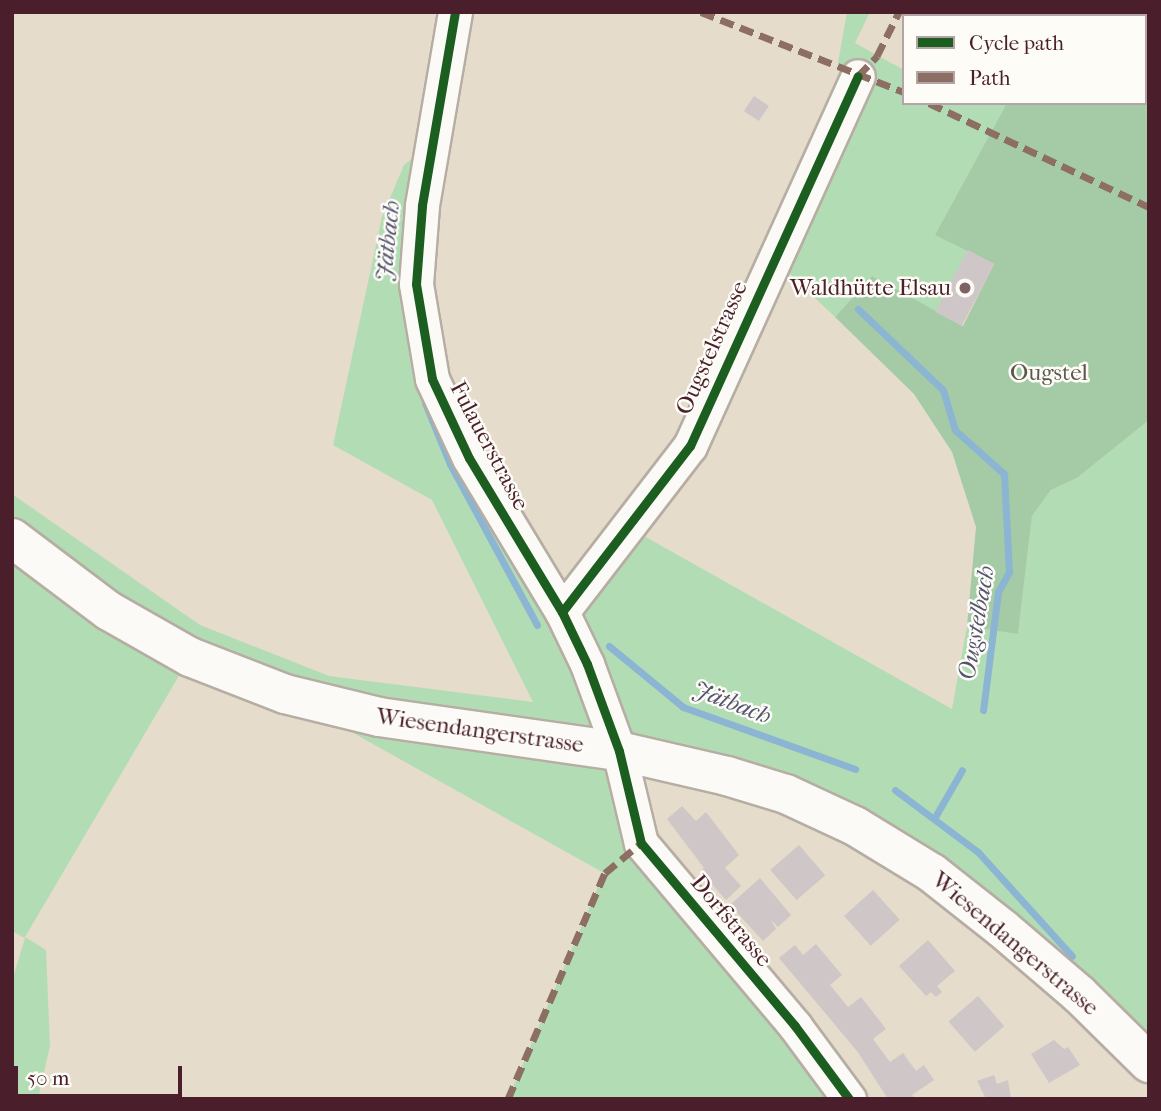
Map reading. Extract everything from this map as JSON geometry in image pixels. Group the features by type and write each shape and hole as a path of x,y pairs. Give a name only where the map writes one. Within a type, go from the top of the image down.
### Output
{"main road":[{"name":"Wiesendangerstrasse","path":"12,538 121,618 190,657 285,695 379,717 619,751 775,791 855,826 932,873 1003,929 1080,995 1148,1062"}],"street":[{"name":"Fulauerstrasse","path":"455,12 422,206 416,284 432,380 469,458 562,612 619,751"},
{"name":"Ougstelstrasse","path":"562,612 690,446 858,76"},
{"name":"Dorfstrasse","path":"619,751 641,843 795,1026 849,1099"}],"green space":[{"path":"847,12 870,12 855,43 902,69 902,105 1006,105 936,234 968,250 937,313 872,276 835,317 773,258 858,75 837,68"},
{"name":"Ougstel","path":"1149,12 1149,420 1077,478 1051,490 1032,516 1018,634 967,626 976,527 952,452 914,394 835,317 872,276 963,326 994,264 935,235 1006,105 1147,105 1147,14 1056,14"},
{"path":"433,143 432,379 562,611 628,527 952,709 967,626 1018,633 1032,516 1051,490 1077,478 1149,420 1149,1060 855,826 620,751 641,843 849,1099 508,1099 604,873 285,695 190,657 25,937 46,950 50,1046 38,1099 12,1099 12,981 25,938 12,931 12,494 200,625 329,676 533,702 432,500 333,445 382,217 404,165"}],"building":[{"path":"943,12 997,12 969,14 942,14"},
{"path":"754,96 769,106 759,121 744,111"},
{"name":"Waldhütte Elsau","path":"968,250 994,264 962,326 935,312"},
{"path":"682,806 696,821 706,812 739,855 725,868 741,886 726,900 700,871 704,868 667,819"},
{"path":"799,845 825,875 797,900 770,870"},
{"path":"760,878 791,915 778,927 771,920 776,929 763,941 730,905"},
{"path":"873,890 900,920 871,946 844,916"},
{"path":"928,940 955,971 937,986 942,992 936,997 931,992 926,996 899,966"},
{"path":"816,944 842,975 830,985 848,1007 861,997 886,1029 873,1039 890,1062 903,1053 916,1071 924,1065 934,1080 912,1095 915,1099 888,1099 857,1051 779,958 795,945 803,955"},
{"path":"978,996 1004,1026 975,1052 949,1022"},
{"path":"1054,1040 1064,1049 1068,1047 1080,1065 1049,1083 1031,1054"},
{"path":"994,1075 997,1084 1008,1080 1011,1099 986,1099 977,1081"}],"waterway":[{"name":"Ougstelbach","path":"858,309 943,390 955,430 1004,474 1009,572 998,592 983,710"},
{"name":"Jätbach","path":"425,403 450,464 537,625"},
{"name":"Jätbach","path":"609,646 683,707 855,769"},
{"name":"Ougstelbach","path":"935,817 962,770"},
{"name":"Jätbach","path":"895,790 978,852 1072,956"}],"marked path":[{"path":"701,12 902,91"},
{"path":"858,76 877,56 899,12"},
{"path":"933,105 1149,207"},
{"path":"508,1099 605,873 641,843"}],"cycle path":[{"path":"455,12 422,206 416,284 432,379 469,458 562,612 587,664 619,751 641,843 795,1026 849,1099"},
{"path":"562,612 690,446 858,76"}],"place":[{"name":"Waldhütte Elsau","path":"965,288"}]}
